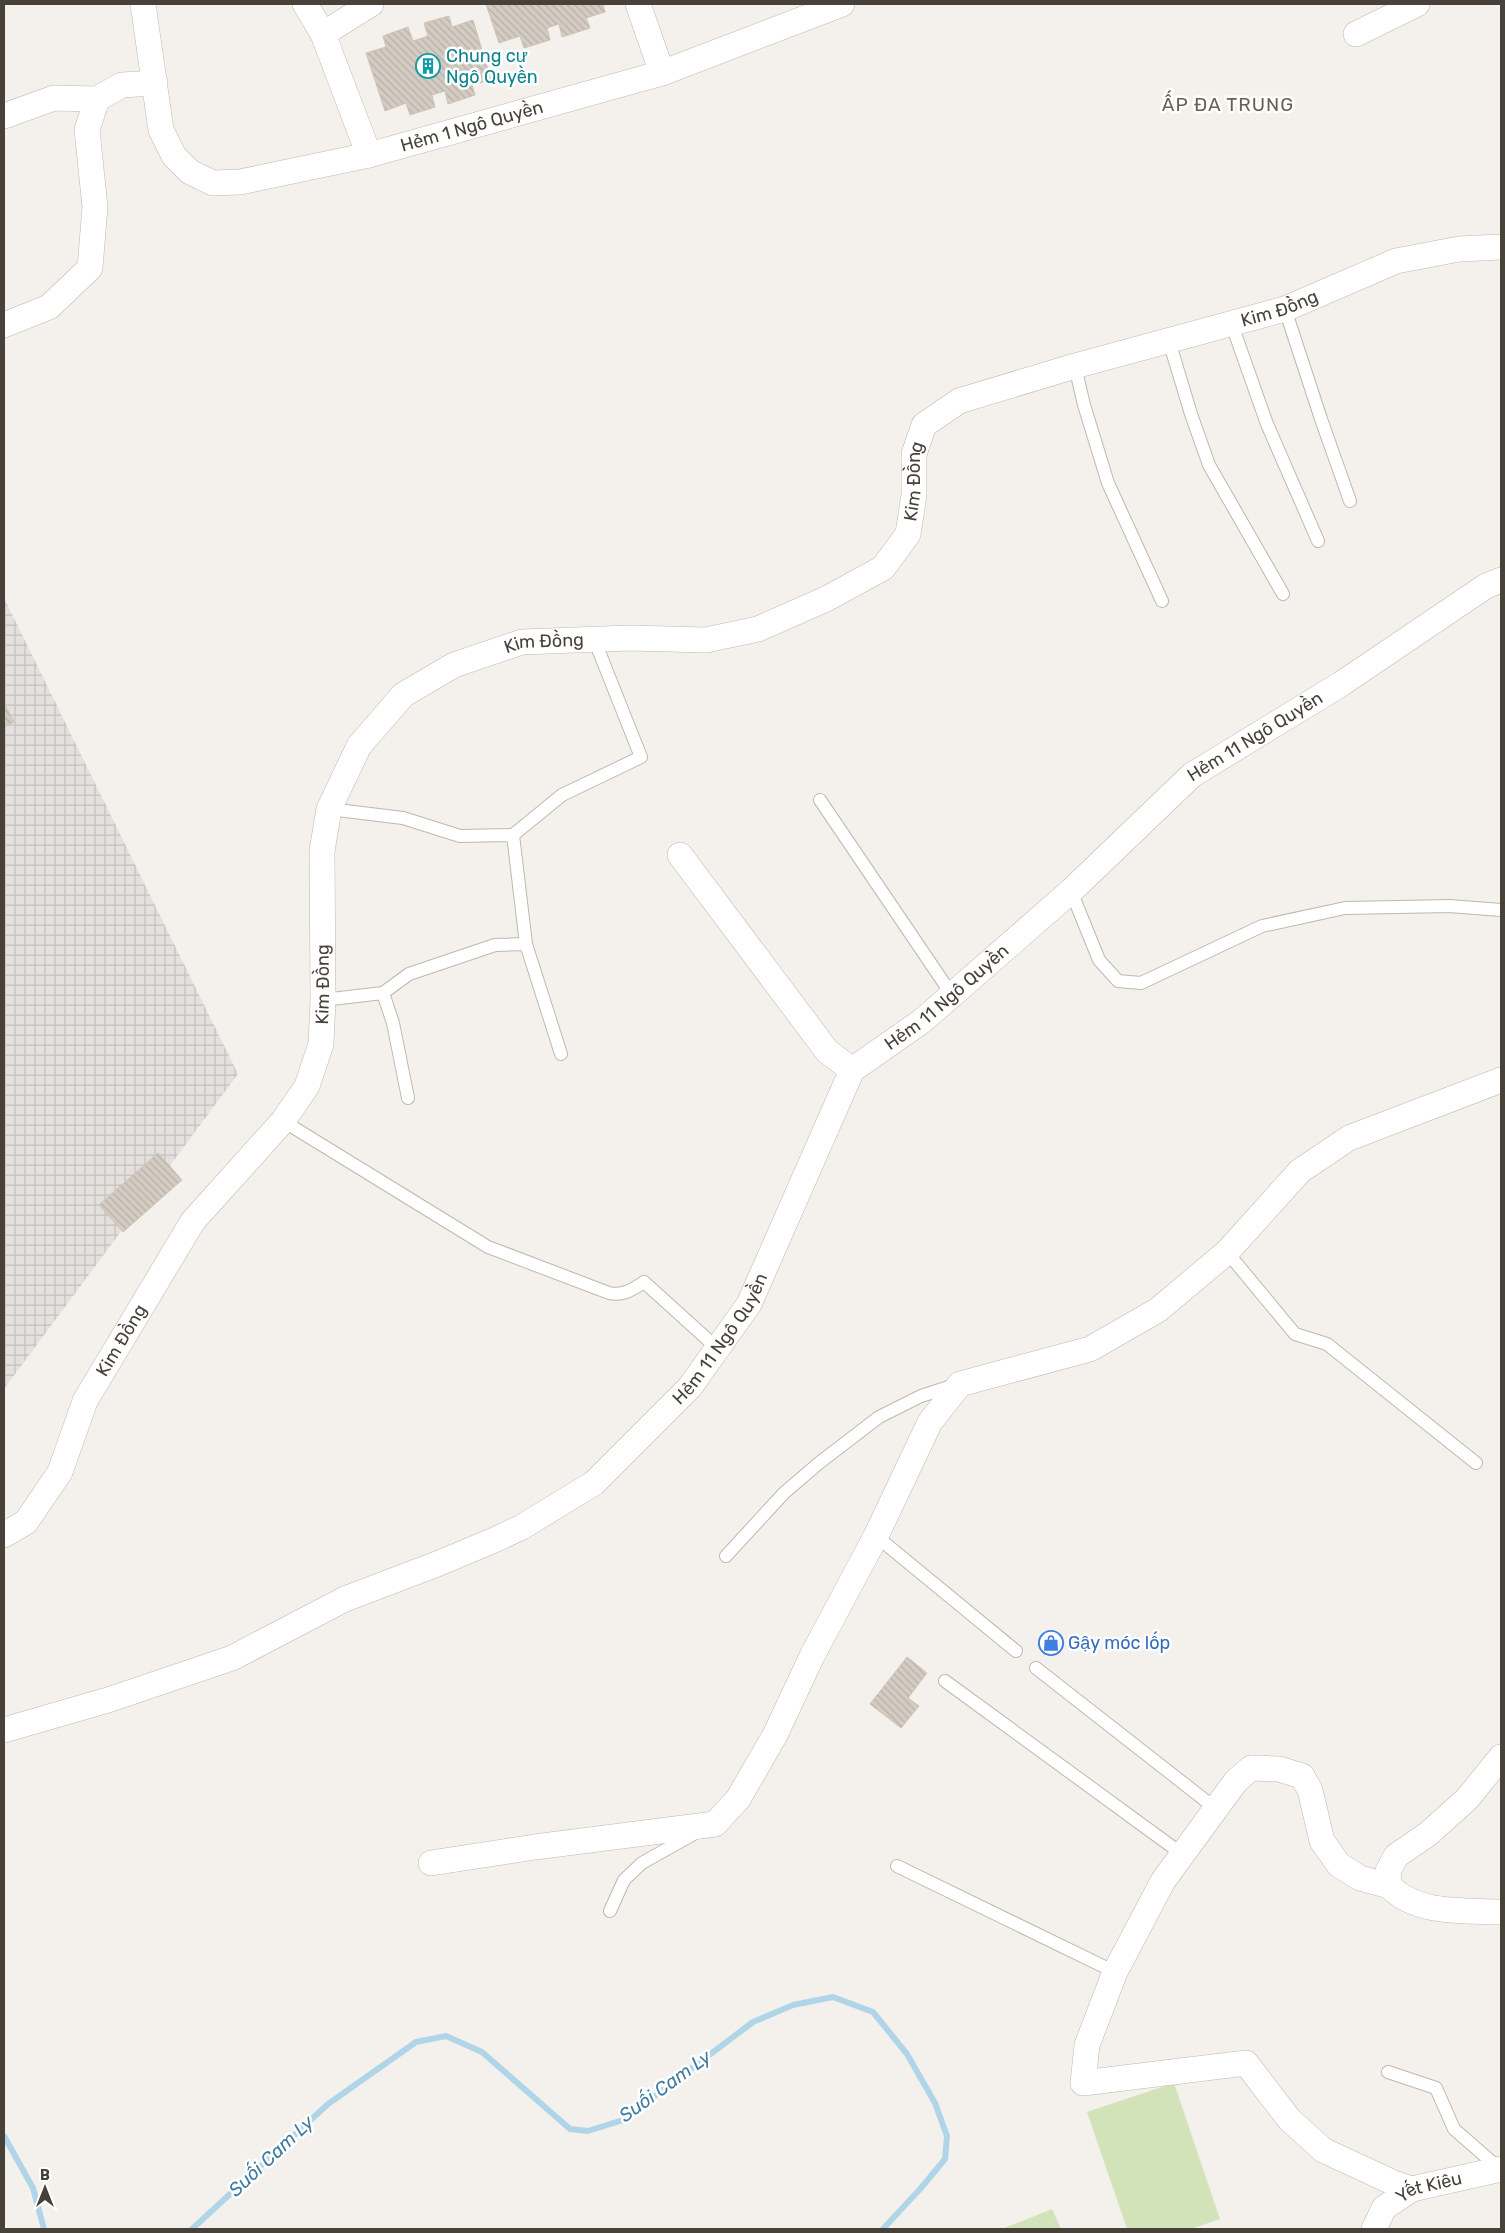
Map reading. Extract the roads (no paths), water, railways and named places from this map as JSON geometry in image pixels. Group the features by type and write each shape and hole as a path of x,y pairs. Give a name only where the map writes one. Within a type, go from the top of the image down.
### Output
{"street":[{"name":"Hẻm 1 Ngô Quyền","path":"143,4 161,130 174,156 190,172 213,183 240,182 369,155 662,73 842,4"},
{"path":"304,4 323,34 369,155"},
{"path":"323,34 371,4"},
{"path":"638,4 662,73"},
{"path":"1356,34 1417,4"},
{"path":"4,116 54,98 97,99 122,85 155,83"},
{"path":"4,325 49,307 90,268 94,208 87,130 97,99"},
{"name":"Kim Đồng","path":"4,1535 26,1522 60,1472 85,1401 193,1221 283,1121 307,1086 321,1044 323,1000 322,851 329,809 360,746 403,695 454,665 522,642 594,639 706,640 758,629 826,599 882,568 908,534 914,495 914,454 924,425 959,401 1075,366 1232,325 1285,309 1396,261 1459,249 1501,247"},
{"name":"Hẻm 11 Ngô Quyền","path":"4,1730 108,1700 232,1658 345,1599 437,1564 522,1527 594,1483 690,1387 749,1304 852,1070 922,1021 952,995 1071,891 1192,775 1341,684 1486,586 1501,580"},
{"path":"680,856 827,1051 852,1070"},
{"path":"430,1863 535,1847 715,1824 738,1799 775,1734 812,1656 876,1536 930,1422 960,1384 1090,1349 1158,1310 1227,1252 1300,1171 1349,1138 1501,1080"},
{"path":"1389,1886 1388,1871 1396,1856 1428,1834 1467,1799 1501,1757"},
{"path":"1412,2189 1394,2183 1323,2150 1289,2119 1246,2063 1083,2084 1087,2046 1114,1972 1163,1881 1236,1780 1251,1768 1279,1769 1302,1776 1310,1790 1322,1841 1339,1864 1360,1878 1389,1886 1399,1896 1416,1904 1439,1909 1501,1912"},
{"name":"Yết Kiêu","path":"1374,2229 1384,2208 1412,2189 1501,2169"}],"lane":[{"path":"1285,309 1350,501"},
{"path":"1232,325 1267,424 1318,541"},
{"path":"1169,341 1209,465 1283,594"},
{"path":"1075,366 1084,405 1108,483 1162,601"},
{"path":"329,809 403,818 460,836 513,835 562,795 641,757 594,639"},
{"path":"820,800 952,995"},
{"path":"513,835 526,944 561,1054"},
{"path":"1071,891 1099,960 1118,981 1141,983 1262,926 1345,908 1450,906 1501,910"},
{"path":"323,1000 384,994 409,974 495,945 526,944"},
{"path":"384,994 393,1023 408,1098"},
{"path":"283,1121 488,1246 617,1295 628,1293 644,1282 717,1348"},
{"path":"1227,1252 1295,1334 1327,1344 1476,1463"},
{"path":"726,1556 784,1493 819,1463 879,1417 921,1396 960,1384"},
{"path":"876,1536 1016,1650"},
{"path":"1036,1668 1215,1808"},
{"path":"945,1681 1182,1854"},
{"path":"610,1911 624,1880 642,1863 677,1842 715,1824"},
{"path":"897,1866 1114,1972"},
{"path":"1388,2072 1436,2088 1454,2130 1501,2169"}],"waterway":[{"name":"Suối Cam Ly","path":"192,2229 328,2104 416,2042 446,2036 482,2052 570,2129 588,2131 623,2120 753,2022 793,2005 833,1997 873,2012 907,2054 935,2103 947,2136 945,2159 883,2229"},
{"name":"Suối Cam Ly","path":"4,2136 33,2188 44,2229"}],"place":[{"name":"Chung cư Ngô Quyền","path":"428,66"},
{"name":"Gậy móc lốp","path":"1051,1643"}],"district":[{"name":"ẤP ĐA TRUNG","path":"1228,104"}]}
